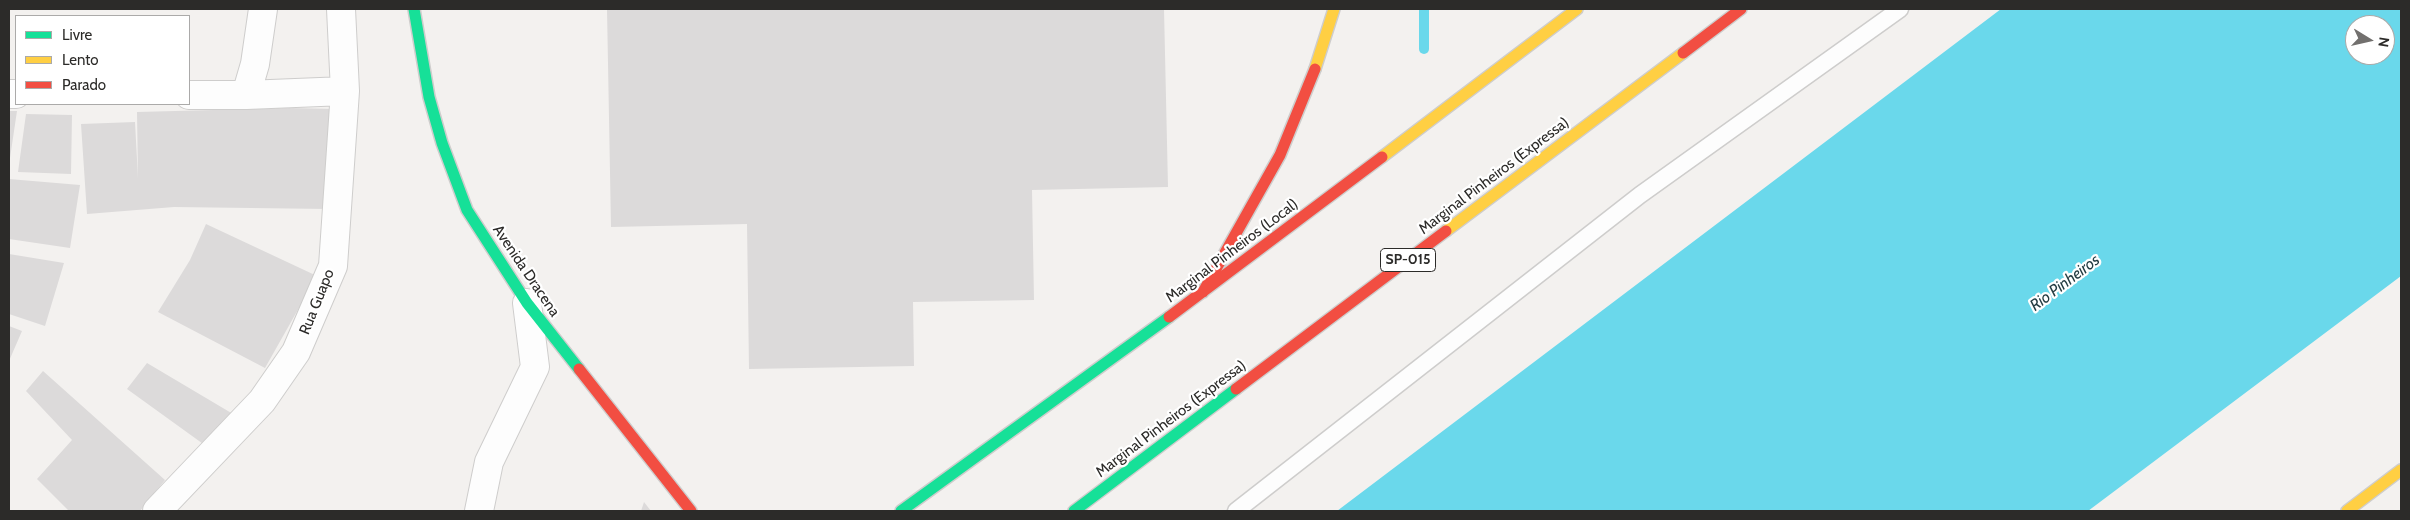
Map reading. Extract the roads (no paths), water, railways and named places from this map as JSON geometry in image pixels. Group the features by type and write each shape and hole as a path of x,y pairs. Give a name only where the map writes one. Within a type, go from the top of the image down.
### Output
{"main road":[{"name":"Avenida Dracena","path":"414,9 429,97 442,143 467,210 526,303 691,511"},
{"path":"1203,292 1280,155 1309,88 1334,9"},
{"name":"Marginal Pinheiros (Local)","path":"901,511 1203,292 1577,9"},
{"name":"Marginal Pinheiros (Expressa)","path":"1074,511 1741,9"},
{"path":"2346,511 2401,470"}],"street":[{"path":"246,95 255,64 263,9"},
{"name":"Rua Guapo","path":"157,511 262,401 300,344 333,266 345,91 341,9"},
{"path":"190,95 345,91"},
{"path":"479,511 490,462 535,367 526,303"}],"lane":[{"path":"1236,511 1640,196 1900,9"}],"water":[{"name":"Rio Pinheiros","path":"2001,9 2401,9 2401,276 2088,511 1337,511"}],"waterway":[{"path":"1424,9 1424,49"}]}
